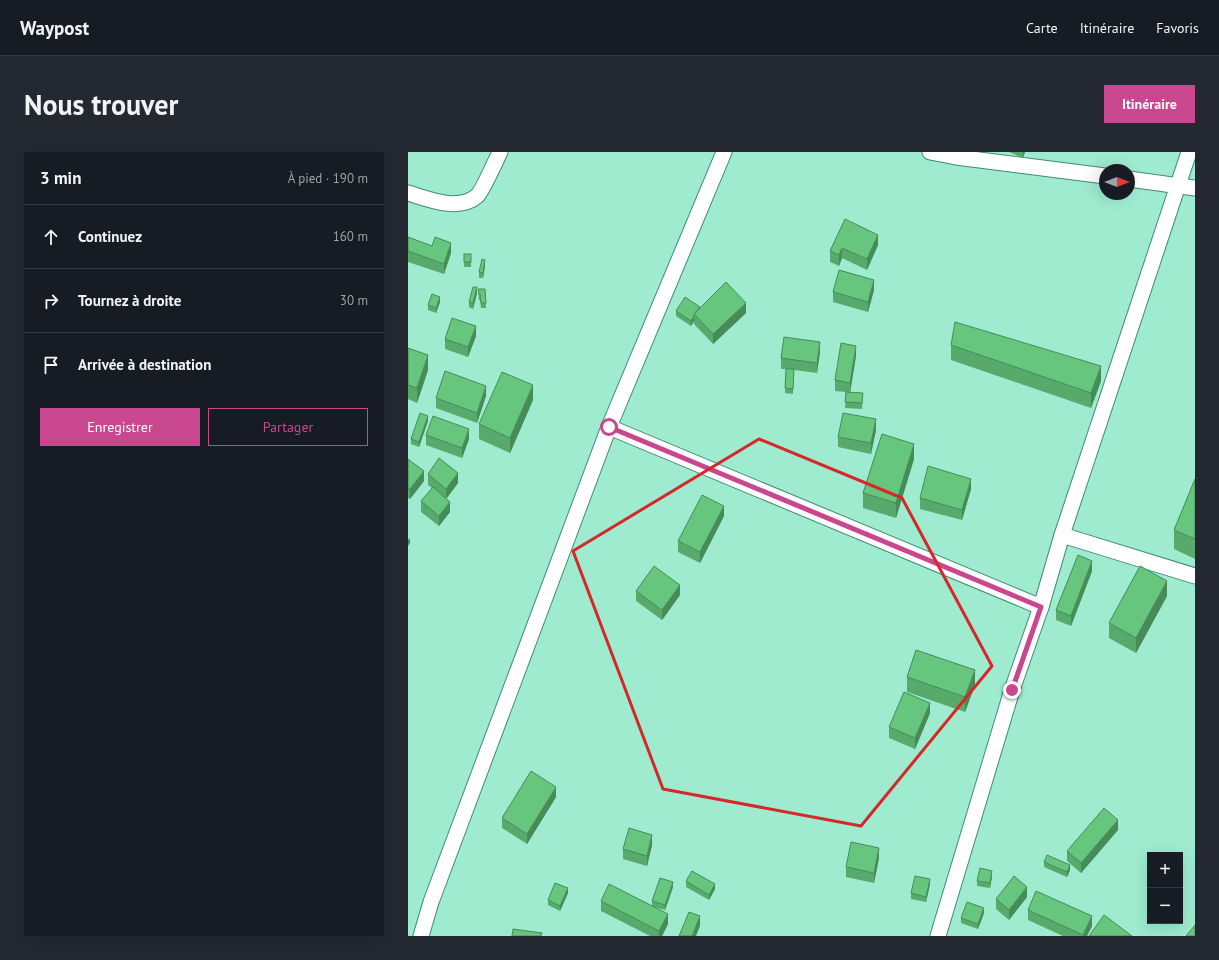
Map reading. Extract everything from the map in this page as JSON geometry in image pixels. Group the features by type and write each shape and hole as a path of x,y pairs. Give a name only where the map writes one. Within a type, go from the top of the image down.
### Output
{"street":[{"path":"408,194 446,203 461,204 477,196 500,152"},
{"path":"421,936 434,895 609,427 724,152"},
{"path":"930,152 964,158 1099,175"},
{"path":"938,936 1012,690 1041,607 1062,535 1189,152"},
{"path":"1135,180 1195,188"},
{"path":"609,427 1041,607"},
{"path":"1062,535 1195,576"}],"highlighted area":[{"path":"759,439 902,498 992,666 861,826 663,789 573,551"}],"building":[{"path":"845,219 878,235 867,259 842,248 839,255 830,251"},
{"path":"408,237 432,246 435,237 451,243 444,264 408,251"},
{"path":"464,254 471,254 471,262 464,262"},
{"path":"482,259 485,260 483,273 479,272"},
{"path":"839,270 874,280 868,302 833,292"},
{"path":"726,282 746,303 713,334 694,314"},
{"path":"473,287 477,287 473,303 469,302"},
{"path":"478,289 485,289 486,303 481,303"},
{"path":"432,294 440,297 436,308 428,305"},
{"path":"685,297 700,307 694,314 691,321 676,311"},
{"path":"452,318 476,326 468,347 445,339"},
{"path":"955,322 1101,366 1091,393 951,345"},
{"path":"784,337 820,342 817,363 781,358"},
{"path":"841,343 856,346 850,383 835,380"},
{"path":"408,348 428,355 417,388 408,385"},
{"path":"786,369 794,369 793,389 785,388"},
{"path":"445,371 486,386 477,413 436,398"},
{"path":"502,372 533,385 510,438 479,424"},
{"path":"846,392 863,393 862,403 845,402"},
{"path":"420,413 428,416 419,442 411,439"},
{"path":"843,413 876,419 871,443 838,437"},
{"path":"433,416 469,429 462,448 426,435"},
{"path":"882,434 914,444 896,503 863,493"},
{"path":"439,458 458,473 446,489 428,474"},
{"path":"408,459 424,471 410,489 408,488"},
{"path":"928,466 971,479 962,510 920,498"},
{"path":"1195,479 1195,539 1174,530"},
{"path":"433,487 450,502 439,516 421,501"},
{"path":"702,495 724,506 700,552 678,541"},
{"path":"1078,555 1092,561 1071,616 1056,610"},
{"path":"654,566 680,585 662,610 636,591"},
{"path":"1140,566 1167,581 1136,638 1109,623"},
{"path":"916,650 975,670 965,697 907,677"},
{"path":"904,692 930,703 915,738 889,727"},
{"path":"531,771 556,787 527,834 502,818"},
{"path":"1104,808 1118,820 1081,863 1067,851"},
{"path":"629,828 652,835 647,856 623,849"},
{"path":"851,842 879,848 874,873 846,867"},
{"path":"1047,855 1070,865 1067,872 1044,862"},
{"path":"980,868 992,871 990,883 977,881"},
{"path":"692,871 715,884 709,895 686,881"},
{"path":"915,876 930,879 926,897 911,893"},
{"path":"1014,876 1027,887 1009,910 996,899"},
{"path":"660,878 673,882 665,905 652,901"},
{"path":"555,883 568,888 560,906 548,900"},
{"path":"609,884 668,914 659,931 601,901"},
{"path":"1036,891 1092,916 1083,935 1028,910"},
{"path":"967,902 984,908 978,924 961,918"},
{"path":"689,912 700,916 692,936 679,936"},
{"path":"1104,915 1132,936 1089,936"},
{"path":"1195,925 1195,936 1186,936"},
{"path":"513,929 542,933 541,936 512,936"}],"route":[{"path":"609,427 1041,607 1012,690"}]}
